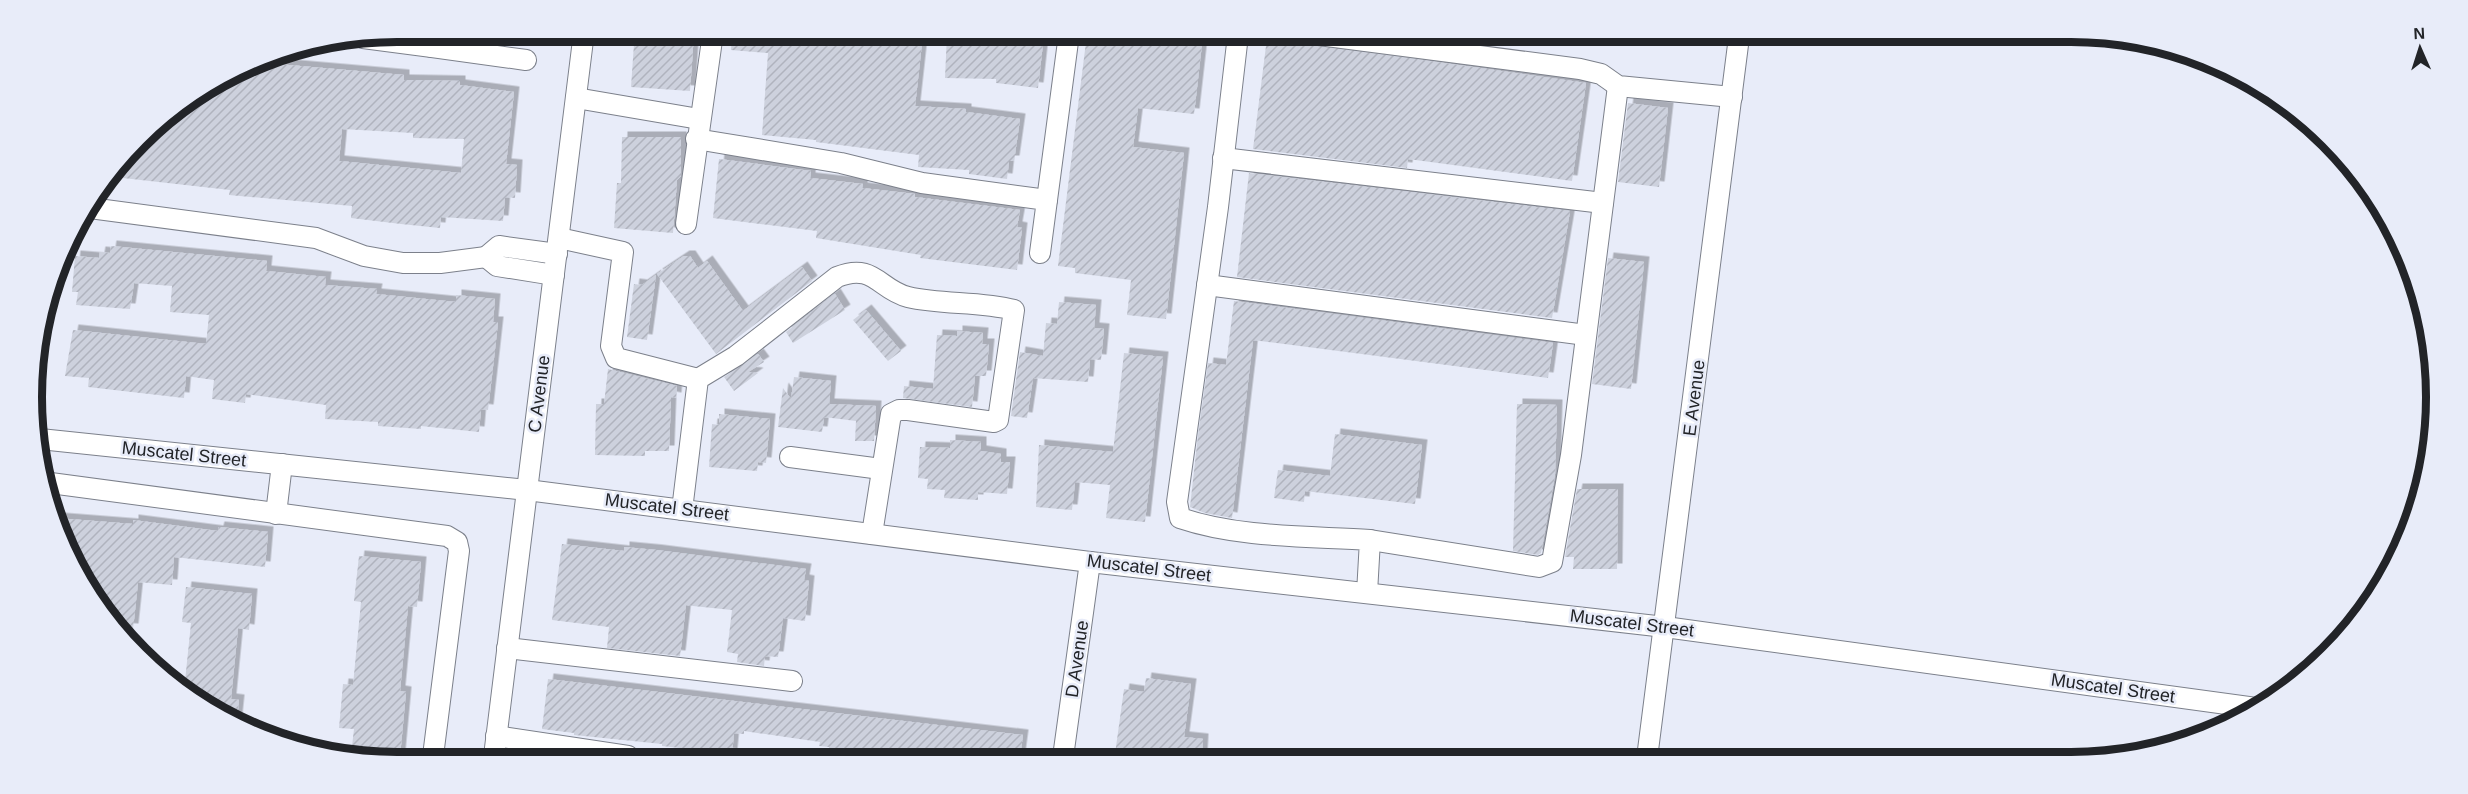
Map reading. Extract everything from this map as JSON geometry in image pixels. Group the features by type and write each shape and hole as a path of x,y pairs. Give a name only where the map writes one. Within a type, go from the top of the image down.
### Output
{"street":[{"path":"447,42 526,60"},
{"name":"C Avenue","path":"495,746 583,42"},
{"path":"686,224 711,42"},
{"path":"1040,253 1069,42"},
{"path":"1237,42 1177,502 1180,518 1198,524 1261,533 1370,540 1539,567 1551,562 1571,455 1618,87"},
{"path":"1373,42 1580,69 1601,74 1618,87 1732,97"},
{"name":"E Avenue","path":"1648,752 1738,42"},
{"path":"576,98 699,119"},
{"path":"696,139 841,164 922,183 1047,200"},
{"path":"1223,158 1603,203"},
{"path":"96,209 316,238 364,256 403,262 440,263 486,257 499,246 558,246 623,252 611,346 616,358 698,379 736,356 837,277 850,272 868,273 906,297 1014,310 998,420 994,422 899,410 891,414 872,534"},
{"path":"486,257 497,266 554,275"},
{"path":"1207,285 1586,335"},
{"path":"682,510 698,379"},
{"name":"Muscatel Street","path":"45,439 527,490 1090,562 1665,627 2244,706"},
{"path":"790,456 881,470"},
{"path":"276,514 282,464"},
{"path":"53,483 447,536 457,542 459,551 434,752"},
{"path":"1367,593 1370,540"},
{"name":"D Avenue","path":"1065,752 1090,562"},
{"path":"507,648 792,681"},
{"path":"495,746 575,752"}],"building":[{"path":"638,42 693,42 690,91 631,87 634,44"},
{"path":"731,42 922,42 915,106 966,109 966,112 1020,119 1014,161 1009,161 1007,179 969,174 969,170 918,167 919,155 816,142 816,140 762,135 768,53 731,50"},
{"path":"947,42 1043,42 1038,88 996,83 996,79 945,78"},
{"path":"1086,42 1202,42 1194,114 1138,108 1133,147 1184,153 1166,319 1127,315 1131,280 1075,273 1075,268 1058,266"},
{"path":"1266,42 1295,42 1586,83 1572,181 1408,159 1407,168 1253,149"},
{"path":"275,64 404,75 404,80 460,81 460,85 514,92 506,164 517,165 515,198 505,197 503,221 441,217 440,228 351,218 352,206 229,195 230,190 118,177 146,146 181,115 219,90","holes":["342,129 413,133 413,138 464,139 461,173 339,161"]},
{"path":"1628,103 1668,108 1659,187 1618,182"},
{"path":"622,137 681,137 681,176 677,180 673,233 614,228 617,183 621,183"},
{"path":"719,159 811,171 810,178 863,184 862,188 915,194 915,197 1020,210 1017,227 1022,228 1017,270 920,258 921,255 816,238 817,231 713,218"},
{"path":"1249,173 1570,211 1552,318 1237,277"},
{"path":"111,246 267,261 266,271 326,277 325,285 377,289 376,294 456,302 456,295 495,299 493,322 498,322 488,410 481,409 479,432 421,426 421,429 378,426 378,422 325,419 326,405 246,394 245,403 212,399 214,380 186,376 184,398 88,387 89,378 65,376 73,330 206,344 209,315 170,312 172,286 134,283 130,309 76,305 78,292 72,292 75,256 99,258 100,252 110,253"},
{"path":"684,256 690,256 698,268 707,261 743,311 802,267 812,281 716,354 657,274"},
{"path":"1608,258 1644,262 1631,389 1592,384"},
{"path":"656,275 647,340 627,337 634,284 642,285"},
{"path":"835,294 845,310 793,343 786,332"},
{"path":"1234,301 1553,343 1548,378 1253,340 1232,518 1205,513 1190,507 1198,435 1208,363 1226,365"},
{"path":"1059,302 1096,305 1094,328 1104,329 1101,360 1090,359 1088,382 1033,378 1027,418 1011,416 1020,352 1043,356 1046,323 1057,324"},
{"path":"866,310 901,351 888,361 853,320"},
{"path":"957,331 983,333 982,344 989,344 986,376 975,376 972,407 903,398 904,386 933,389 937,335 957,336"},
{"path":"1124,353 1163,357 1145,522 1106,518 1110,485 1075,482 1072,510 1036,507 1039,445 1113,452"},
{"path":"758,354 764,362 748,372 758,373 734,391 724,377"},
{"path":"608,369 677,386 676,398 671,397 669,451 645,451 645,456 595,455 596,404 604,404"},
{"path":"794,377 831,381 829,404 876,406 874,441 855,441 856,421 824,417 822,432 778,427 783,388 791,399"},
{"path":"1517,404 1557,405 1555,475 1541,553 1538,555 1513,551"},
{"path":"719,414 770,419 766,463 758,462 757,471 709,467 712,424 719,425"},
{"path":"1335,434 1422,445 1415,504 1305,491 1304,502 1274,498 1278,470 1330,476"},
{"path":"950,440 981,442 981,451 1001,454 1001,462 1010,462 1007,494 978,492 978,500 944,498 945,490 927,489 928,479 918,478 920,447 950,448"},
{"path":"1577,489 1618,489 1617,569 1573,569 1574,557 1565,557"},
{"path":"64,519 133,524 133,520 218,531 219,527 268,532 265,567 174,557 172,585 138,582 133,629 128,629 102,594 79,554"},
{"path":"562,544 624,551 624,547 656,550 806,569 804,580 809,581 805,621 783,618 778,657 765,656 764,666 737,662 738,654 727,652 732,610 686,605 680,656 607,648 609,627 552,620"},
{"path":"359,556 421,562 417,607 408,606 400,691 406,692 400,752 352,749 354,729 339,728 343,684 353,685 361,602 354,601"},
{"path":"186,587 252,594 249,630 238,628 231,699 239,700 238,714 185,682 191,623 182,622"},
{"path":"1146,678 1191,684 1184,737 1203,739 1202,752 1115,752 1124,689 1144,692"},
{"path":"548,679 1023,735 1021,752 828,752 829,747 819,746 820,742 744,731 744,734 734,733 732,752 714,752 542,729"}]}
